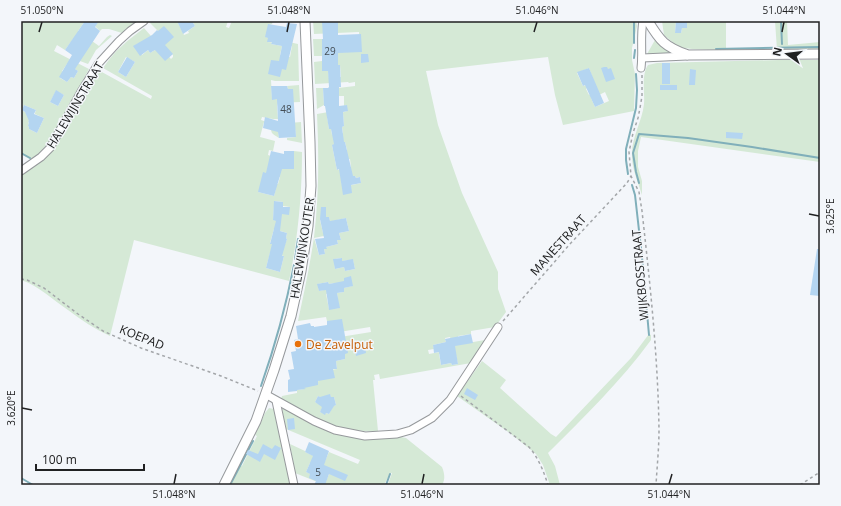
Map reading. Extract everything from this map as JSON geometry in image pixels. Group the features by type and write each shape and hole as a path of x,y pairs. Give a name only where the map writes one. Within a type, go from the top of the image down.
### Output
{"street":[{"name":"HALEWIJNSTRAAT","path":"21,171 41,157 50,148 98,64 118,41 144,21"},
{"name":"HALEWIJNKOUTER","path":"224,485 256,421 291,316 301,270 308,226 311,178 305,21"},
{"path":"641,68 643,21"},
{"path":"648,21 664,44 675,51 688,56"},
{"path":"642,58 820,54"},
{"path":"265,394 327,427 342,432 365,436 397,434 411,430 432,418 446,405 498,326"},
{"path":"276,400 294,485"}],"path":[{"name":"WIJKBOSSTRAAT","path":"641,68 642,96 630,152 631,176 639,192 642,210 654,328 659,432 656,485"},
{"name":"MANESTRAAT","path":"498,326 570,244 628,183 631,176"},
{"name":"KOEPAD","path":"21,279 27,280 44,288 78,314 103,331 117,338 221,376 265,394"},
{"path":"455,392 534,452 548,485"},
{"path":"800,485 820,472"}],"green space":[{"path":"21,21 85,21 78,31 99,46 107,37 110,35 112,36 96,50 88,64 80,61 73,39 65,50 57,45 54,51 89,69 63,117 59,118 57,127 49,141 31,160 21,154 21,108 23,104 21,102","holes":["67,64 78,71 74,78 71,77 67,82 60,78 63,72 62,71","56,91 64,95 58,106 50,102","24,105 36,110 35,114 44,118 37,133 29,129 28,122 30,121 26,113 22,110"]},
{"path":"99,21 138,21 122,33 109,29 102,29 100,31 95,26"},
{"path":"152,21 177,21 184,35 189,33 188,31 195,26 192,21 228,21 226,27 229,28 232,21 273,21 272,24 269,25 266,37 298,44 299,81 271,80 272,99 293,98 293,89 288,89 287,86 299,85 300,102 278,103 278,119 262,117 261,120 267,122 264,122 260,137 275,141 273,151 269,150 268,155 271,156 284,169 294,168 294,151 302,152 297,233 289,281 134,240 110,336 83,321 40,289 21,280 21,255 23,251 21,250 21,175 49,154 62,135 95,75 97,76 100,71 151,99 152,96 103,68 117,51 144,28 171,59 173,55 164,45 158,31 150,23","holes":["272,42 292,46 290,57 280,55 282,46 271,44","140,43 155,50 150,53 148,50 142,55 134,46","126,57 135,62 126,77 118,72","280,177 278,184 276,184 274,196 258,192","275,201 283,202 283,206 290,207 281,214 281,221 273,220","274,229 287,233 287,239 284,247 270,243","270,253 284,256 280,272 266,268"]},
{"path":"313,21 636,21 637,26 632,48 632,60 635,74 634,111 563,125 555,95 548,57 426,71 438,125 462,193 498,272 498,289 506,312 495,327 471,331 471,334 458,336 458,339 451,340 450,337 445,338 446,342 433,345 434,349 428,350 429,354 445,351 444,347 485,340 471,363 380,379 379,374 374,375 375,380 373,380 378,431 351,430 339,427 305,413 281,399 282,396 297,393 297,390 304,389 304,383 319,381 319,379 306,380 306,378 301,377 301,379 296,379 295,375 320,371 320,375 324,374 324,371 337,369 336,361 345,359 344,354 323,355 323,357 319,356 319,358 308,359 307,354 318,352 318,348 316,346 310,347 310,349 307,350 306,343 322,340 324,331 329,330 328,325 334,324 333,321 327,321 326,317 298,321 311,258 316,222 318,176 317,114 340,110 341,113 347,111 347,105 344,106 344,96 339,96 338,88 355,86 355,82 315,84 314,62 322,61 322,56 337,55 337,47 340,47 341,52 348,52 348,46 361,46 361,34 359,34 359,32 314,34","holes":["340,65 341,77 329,78 328,71 322,71 322,66","589,68 599,95 605,92 609,101 595,107 591,98 595,96 593,93 589,95 586,85 583,86 577,73","343,113 343,133 332,135 331,129 329,129 327,116","345,142 347,160 350,159 351,167 337,170 332,145","355,176 356,178 360,177 361,183 343,187 341,179","329,217 332,232 323,233 320,220","346,218 349,231 339,233 338,226 335,226 334,222","339,233 341,240 337,240 338,244 326,247 326,249 324,249 325,254 319,255 314,238","341,258 342,261 353,260 355,269 345,271 344,267 335,269 334,259","352,281 352,286 344,288 344,292 337,293 339,308 329,309 326,294 330,293 329,289 319,291 318,284 328,282 329,284","370,327 371,332 327,338 327,334","455,351 458,364 452,365 451,363 441,365 439,354","330,395 331,397 334,397 336,405 333,406 329,414 320,412 323,406 315,402 318,396 321,398"]},
{"path":"662,21 676,21 675,33 681,33 682,28 687,28 687,21 726,21 726,50 678,47 664,35"},
{"path":"775,21 787,21 788,45 820,42 820,50 777,50"},
{"path":"313,39 322,39 322,56 314,56"},
{"path":"655,40 672,52 672,54 647,54"},
{"path":"820,60 820,162 641,137 638,151 638,167 642,181 642,195 633,166 632,149 643,111 644,79 648,65 657,63"},
{"path":"316,88 323,88 324,105 317,109"},
{"path":"301,122 302,143 287,140 287,138 296,137 295,128 278,128 279,138 271,131 272,123 278,124"},
{"path":"649,334 651,335 651,340 627,370 548,453 555,466 560,485 550,485 543,465 536,454 511,434 457,396 482,361 506,380 500,388 556,437 631,358"},
{"path":"269,408 274,409 276,413 291,485 228,485 238,464 242,466 257,436 255,435 265,413"},
{"path":"285,408 319,426 369,438 406,438 442,467 444,476 443,483 442,485 391,485 388,484 392,473 390,473 384,485 325,485 295,473 290,444 325,461 329,452 358,464 360,460 286,429 282,409","holes":["310,463 330,472 326,481 306,472"]}],"building":[{"path":"85,21 99,21 95,27 100,31 75,69 78,71 74,78 71,77 67,82 59,77 72,55 65,50"},
{"path":"177,21 192,21 195,26 183,34"},
{"path":"322,21 338,21 338,35 361,34 362,52 338,53 341,87 339,87 339,106 347,105 348,111 343,112 344,126 342,127 344,142 353,176 356,178 360,177 361,183 351,185 352,193 343,195 339,169 337,170 332,145 334,144 331,129 329,129 324,106 323,88 329,87 328,71 322,71"},
{"path":"676,21 687,21 687,28 682,28 681,33 675,33"},
{"path":"287,23 297,24 286,70 282,69 280,77 268,74 271,60 279,61 282,46 271,44 272,42 267,42 268,38 265,37 268,24 286,27"},
{"path":"164,26 174,37 165,45 173,54 165,61 155,50 150,53 148,50 140,56 133,46"},
{"path":"361,54 368,54 369,62 361,63"},
{"path":"127,57 135,62 126,77 118,72"},
{"path":"662,63 670,63 670,84 662,84"},
{"path":"607,67 608,69 611,68 615,79 606,82 601,68"},
{"path":"589,68 604,103 595,107 577,72"},
{"path":"690,69 696,70 695,85 689,85"},
{"path":"660,85 677,85 677,90 660,90"},
{"path":"271,86 287,86 288,89 293,89 296,137 279,138 278,132 263,128 265,117 278,121 277,99 272,100"},
{"path":"56,90 64,95 58,106 50,102"},
{"path":"24,105 36,110 34,114 44,118 37,133 29,129 29,121 25,112 22,110"},
{"path":"726,132 743,133 742,139 726,138"},
{"path":"271,151 284,154 284,151 294,151 294,169 282,169 274,196 258,192 263,172 266,173"},
{"path":"274,201 283,202 283,207 290,207 289,215 282,214 280,231 287,233 287,239 282,256 284,256 280,272 266,268 276,221 273,220"},
{"path":"321,207 326,207 326,217 329,217 330,221 346,218 349,231 339,233 341,240 337,240 338,244 326,247 327,249 324,249 325,254 319,255 315,239 324,238 320,219"},
{"path":"817,249 820,249 820,296 810,295"},
{"path":"342,258 342,261 353,259 355,269 345,271 344,267 335,269 333,259"},
{"path":"351,276 353,286 344,288 344,292 337,293 340,308 329,310 326,290 319,291 317,284 328,282 329,284 344,281 344,278"},
{"path":"342,319 348,353 345,354 345,359 336,361 337,369 333,369 335,378 318,381 318,385 304,388 306,389 288,392 288,380 290,379 288,370 294,369 291,352 296,351 294,340 298,339 296,326 310,323 311,326 314,327 327,325 327,321"},
{"path":"471,334 473,343 455,346 458,364 452,365 451,363 441,365 439,352 434,353 433,345 446,342 445,339"},
{"path":"365,346 366,353 356,356 355,348"},
{"path":"467,388 478,395 475,400 464,394"},
{"path":"330,394 331,397 334,397 336,405 329,414 326,413 325,415 320,412 322,407 315,402 318,396 320,397"},
{"path":"294,418 295,429 288,430 287,419"},
{"path":"309,442 329,451 324,465 348,475 345,481 329,474 325,485 314,485 316,481 309,478 310,474 306,472 313,456 305,452"},
{"path":"263,444 272,449 275,445 281,448 275,460 264,454 260,462 246,454 248,450 258,454"}],"waterway":[{"path":"634,21 634,43"},
{"path":"781,21 782,44"},
{"path":"716,49 820,47"},
{"path":"634,58 635,50"},
{"path":"628,174 626,149 636,108 636,74"},
{"path":"639,183 633,153 639,134 688,138 820,158"},
{"path":"21,153 30,158"},
{"path":"632,185 635,195 649,335"},
{"path":"295,259 298,239"},
{"path":"261,386 280,326 294,265"},
{"path":"230,485 253,441"},
{"path":"386,485 390,474"},
{"path":"21,478 33,485"}],"place":[{"name":"De Zavelput","path":"298,344"}]}
